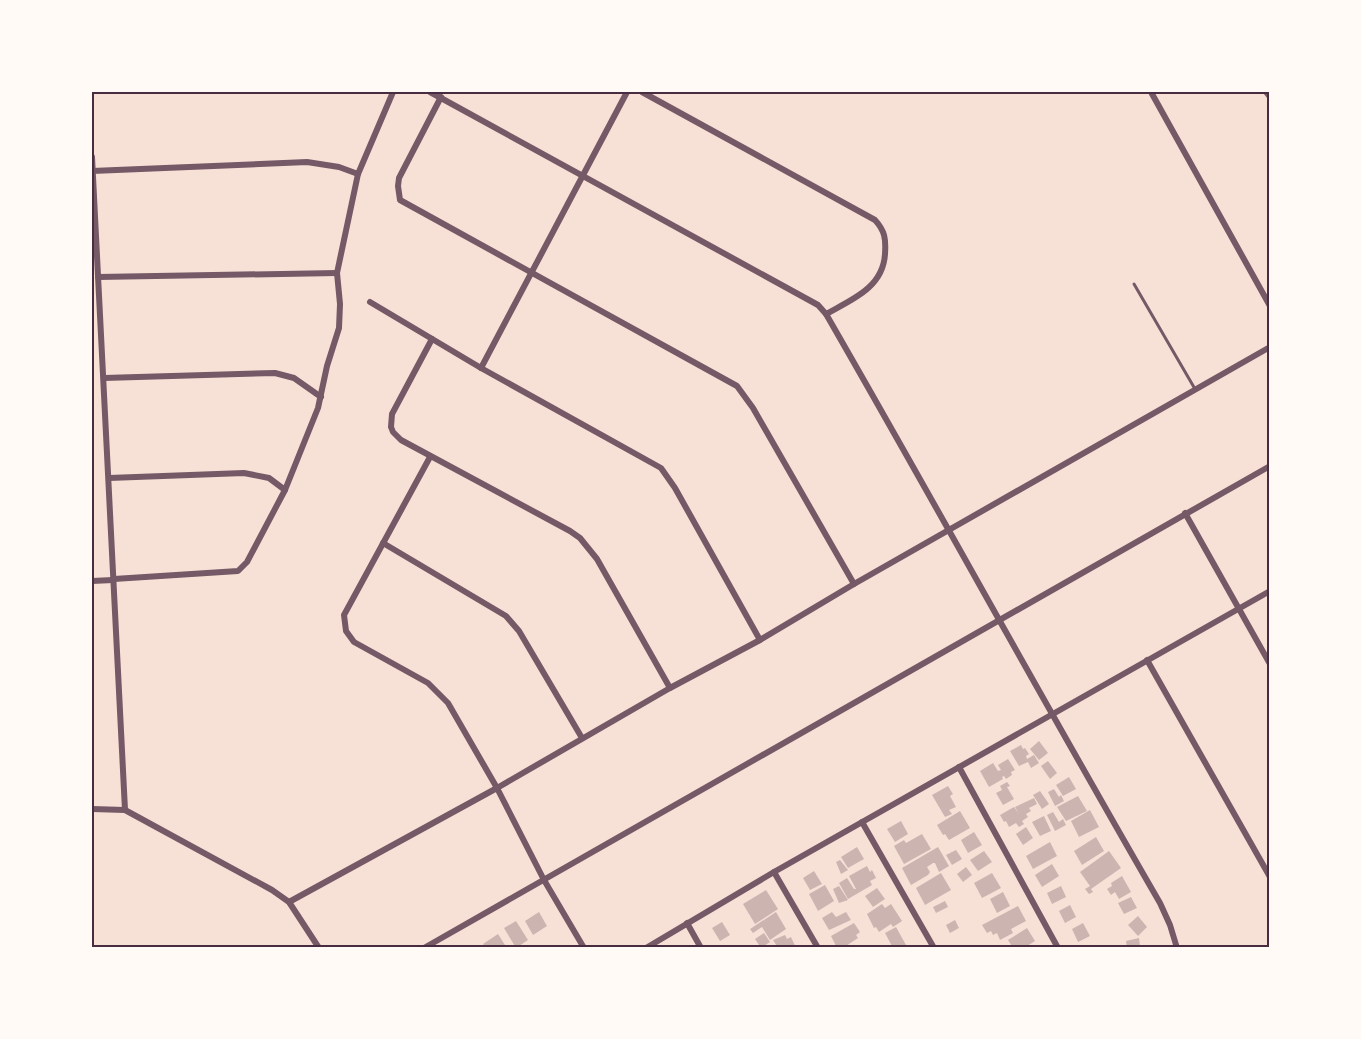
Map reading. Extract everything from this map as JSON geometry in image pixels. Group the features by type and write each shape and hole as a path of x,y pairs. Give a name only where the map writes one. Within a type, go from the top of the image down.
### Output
{"street":[{"path":"92,581 238,571 243,568 285,490 321,398 327,366 339,328 340,304 337,273 358,174 393,92"},
{"path":"430,92 810,299 826,314 1160,903 1177,948"},
{"path":"481,368 627,92"},
{"path":"642,92 875,220 881,227 886,245 885,260 879,277 869,289 826,314"},
{"path":"1151,92 1269,306"},
{"path":"1266,92 1269,97"},
{"path":"441,98 399,178 398,195 405,204 737,386 753,408 854,584"},
{"path":"92,157 125,810"},
{"path":"92,171 307,162 339,167 358,174"},
{"path":"98,278 337,273"},
{"path":"370,302 481,368 661,468 675,488 760,640"},
{"path":"432,339 392,414 390,421 393,432 430,456 580,538 597,559 670,688"},
{"path":"289,902 497,788 670,688 760,640 1269,347"},
{"path":"104,378 275,373 294,378 321,398"},
{"path":"430,456 344,615 346,631 354,642 439,691 455,713 544,880 584,948"},
{"path":"424,948 1001,621 1269,466"},
{"path":"109,478 244,473 268,478 285,490"},
{"path":"1185,513 1269,664"},
{"path":"383,543 506,616 519,631 582,738"},
{"path":"646,948 774,872 1269,591"},
{"path":"1148,660 1269,877"},
{"path":"959,767 1059,948"},
{"path":"92,809 125,810 272,890 289,902 319,948"},
{"path":"862,822 934,948"},
{"path":"774,872 818,948"},
{"path":"687,923 701,948"}],"lane":[{"path":"1134,284 1196,389"}],"building":[{"path":"1039,741 1048,753 1039,760 1030,749"},
{"path":"1021,745 1029,754 1026,756 1027,759 1034,755 1039,763 1031,768 1028,762 1019,766 1010,751"},
{"path":"1008,759 1015,770 1011,772 1012,775 1006,779 1002,777 1003,779 989,787 980,771 993,763 998,771 1001,770 998,765"},
{"path":"1048,761 1057,773 1050,779 1041,766"},
{"path":"1069,777 1076,789 1063,796 1056,785"},
{"path":"1007,782 1010,786 1007,787 1014,799 1003,805 996,793 1002,790 1000,786"},
{"path":"948,786 953,794 950,796 956,807 949,810 952,814 945,817 932,795"},
{"path":"1054,789 1064,801 1055,806 1048,792"},
{"path":"1040,791 1049,804 1042,809 1033,795"},
{"path":"1078,796 1087,811 1066,821 1057,807"},
{"path":"1034,798 1037,804 1029,808 1031,811 1026,814 1028,817 1022,821 1024,824 1019,827 1016,823 1009,827 1006,821 1004,822 1000,815 1014,807 1019,814 1015,807"},
{"path":"1090,810 1099,827 1079,837 1071,821"},
{"path":"960,811 970,828 949,840 937,825"},
{"path":"1053,812 1059,822 1063,819 1066,825 1055,831 1047,815"},
{"path":"1044,816 1051,831 1040,836 1032,822"},
{"path":"901,821 908,834 895,842 887,829"},
{"path":"1026,827 1033,838 1023,845 1016,834"},
{"path":"974,832 982,845 968,853 961,840"},
{"path":"922,834 931,849 904,864 894,846 904,840 906,843"},
{"path":"1096,837 1104,851 1082,865 1074,851"},
{"path":"1050,842 1057,856 1033,869 1026,856"},
{"path":"857,847 864,859 848,868 841,857"},
{"path":"938,847 949,866 939,872 933,863 927,867 930,872 928,875 911,885 902,868"},
{"path":"956,850 962,859 952,865 946,855"},
{"path":"984,851 992,862 978,871 970,860"},
{"path":"1109,851 1121,868 1091,889 1093,892 1089,894 1085,889 1090,886 1080,872"},
{"path":"840,860 848,870 841,874 836,862"},
{"path":"1052,864 1059,876 1042,887 1035,875"},
{"path":"867,866 876,878 870,881 872,885 848,899 839,883 847,878 856,889 849,876"},
{"path":"966,867 972,875 963,882 957,874"},
{"path":"814,871 822,884 810,890 803,878"},
{"path":"941,873 951,890 925,905 916,888"},
{"path":"992,873 1001,888 982,898 974,883"},
{"path":"1122,876 1131,892 1119,899 1115,892 1111,895 1107,889 1112,886 1111,883"},
{"path":"825,885 834,901 818,911 809,894"},
{"path":"839,886 848,900 839,903 833,889"},
{"path":"1061,886 1066,897 1052,904 1047,893"},
{"path":"877,888 885,899 873,907 865,896"},
{"path":"766,890 778,909 755,924 743,904"},
{"path":"1003,892 1010,906 997,913 990,899"},
{"path":"1131,897 1137,908 1124,914 1118,903"},
{"path":"945,901 948,907 936,913 933,907"},
{"path":"882,904 885,908 891,904 902,921 893,927 891,924 879,932 876,927 874,928 867,914"},
{"path":"1070,905 1076,917 1065,923 1059,911"},
{"path":"1018,906 1026,921 1011,929 1013,933 1000,940 997,933 993,935 991,931 987,933 982,925"},
{"path":"539,912 547,926 533,935 525,921"},
{"path":"776,912 786,929 770,940 762,927 753,933 750,929"},
{"path":"832,912 836,917 846,912 851,920 829,930 822,918"},
{"path":"1138,916 1147,927 1138,936 1128,925"},
{"path":"955,920 959,928 950,933 946,925"},
{"path":"516,921 528,940 516,948 504,928"},
{"path":"722,922 730,935 720,941 712,928"},
{"path":"854,923 860,932 856,935 858,938 843,948 837,948 831,936"},
{"path":"1083,923 1090,936 1078,942 1072,929"},
{"path":"896,927 906,945 901,948 893,948 885,933"},
{"path":"1027,928 1035,941 1024,948 1013,948 1008,940"},
{"path":"764,933 770,942 761,948 755,939"},
{"path":"498,934 505,945 502,948 486,948 483,944"},
{"path":"785,935 787,939 791,937 796,948 778,948 773,940"},
{"path":"1139,938 1140,946 1127,948 1126,941"}]}
